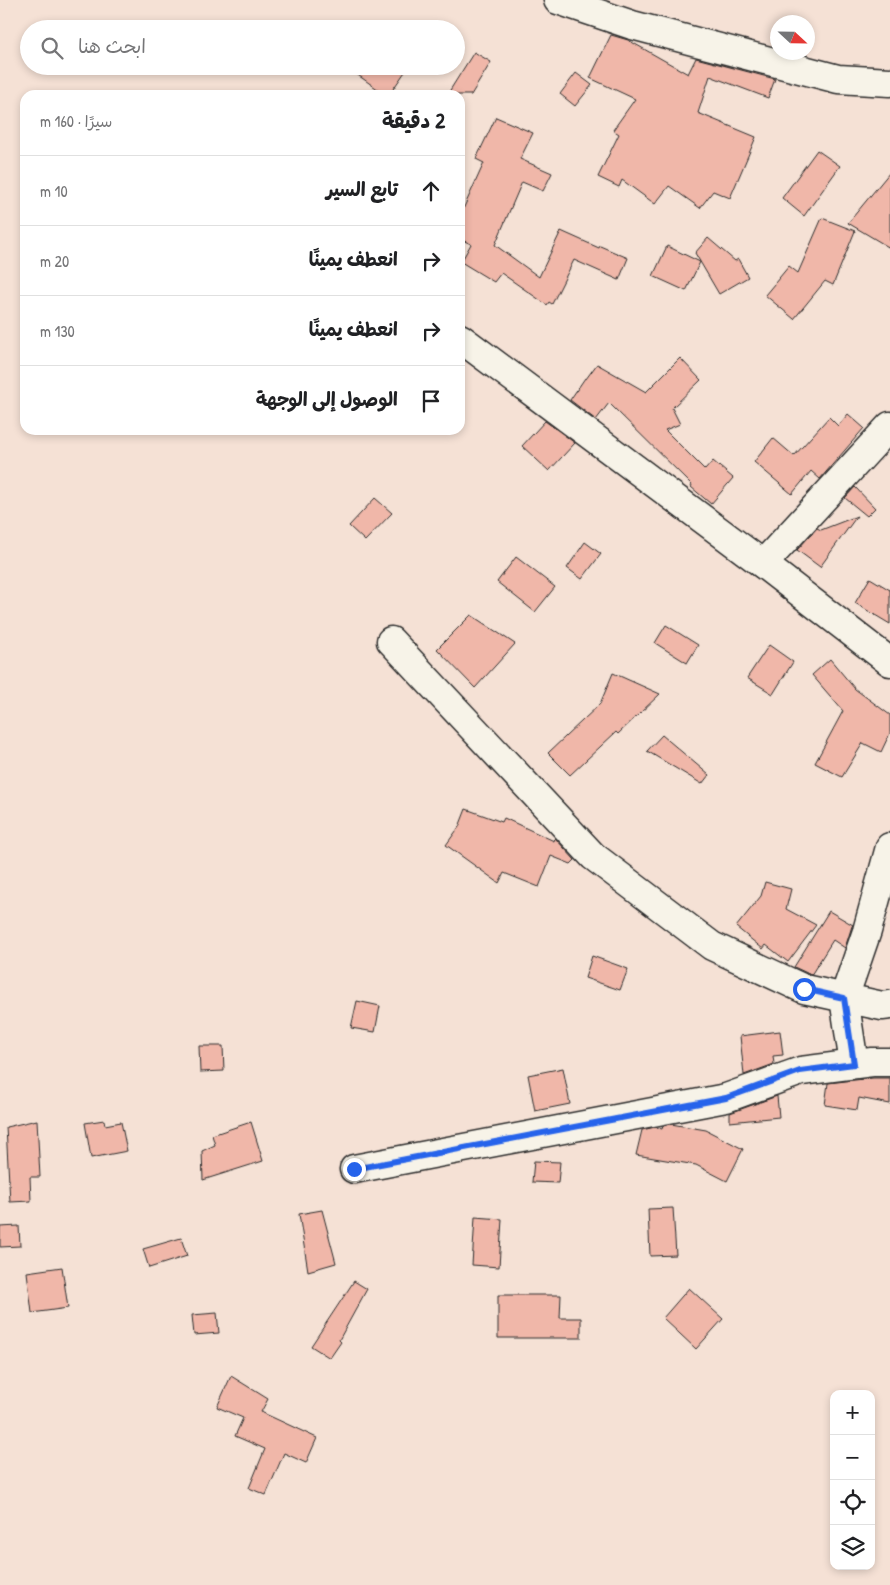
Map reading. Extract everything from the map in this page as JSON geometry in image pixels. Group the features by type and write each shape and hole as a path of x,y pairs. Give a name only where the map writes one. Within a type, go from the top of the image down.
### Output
{"street":[{"path":"558,0 632,25 838,79 890,82"},
{"path":"465,342 764,564 890,662"},
{"path":"764,564 890,426"},
{"path":"391,641 593,856 712,946 804,989 882,1006 890,1005"},
{"path":"854,1064 844,998 867,931 890,847"},
{"path":"354,1169 726,1098 800,1071 872,1062 890,1062"}],"building":[{"path":"611,35 628,40 688,74 696,58 775,79 768,98 710,76 698,113 756,137 730,198 713,191 700,208 669,186 655,204 622,180 619,187 598,177 619,134 613,130 635,99 590,78"},
{"path":"474,52 491,62 471,95 465,95 465,90 450,90 460,75 465,75 465,66"},
{"path":"576,73 592,85 575,106 560,94"},
{"path":"358,75 403,75 392,90 379,90"},
{"path":"496,117 533,133 520,159 552,173 543,191 522,182 495,245 539,277 561,231 599,248 600,246 628,258 619,280 574,260 552,304 549,302 547,305 501,273 494,282 465,264 465,255 471,244 465,241 465,205 484,163 476,159"},
{"path":"817,150 840,166 804,216 782,198"},
{"path":"890,172 890,248 848,223"},
{"path":"822,218 855,231 833,285 825,281 794,319 765,295 789,266 798,273"},
{"path":"708,238 735,261 738,259 748,277 719,294 695,253"},
{"path":"667,246 700,262 686,291 653,276"},
{"path":"680,358 701,380 672,408 680,424 665,430 705,470 713,461 733,478 711,504 691,487 692,485 609,403 596,420 570,400 597,364 646,392"},
{"path":"848,414 864,428 820,479 811,471 792,494 754,462 773,438 794,456 829,417 838,426"},
{"path":"545,421 575,443 549,471 522,446"},
{"path":"855,487 875,508 867,516 845,498"},
{"path":"375,498 392,513 365,541 349,526"},
{"path":"857,516 820,567 797,550 817,528 821,530"},
{"path":"585,542 601,554 582,579 567,568"},
{"path":"516,557 555,587 535,612 497,582"},
{"path":"870,578 890,590 890,624 855,603"},
{"path":"471,615 515,644 475,688 437,649"},
{"path":"666,625 698,645 687,663 655,643"},
{"path":"769,645 793,662 773,694 747,678"},
{"path":"830,659 855,689 890,715 890,733 881,752 863,743 842,777 815,763 843,711 812,675"},
{"path":"613,673 660,694 618,734 616,732 570,775 548,753 600,704"},
{"path":"662,735 709,775 702,784 647,751"},
{"path":"466,809 502,822 504,818 554,841 555,838 575,860 571,864 551,856 539,887 504,873 499,883 446,845 459,827"},
{"path":"765,882 791,889 786,909 816,925 788,962 766,945 763,949 736,927 761,896"},
{"path":"829,911 853,925 845,948 833,940 811,975 794,967"},
{"path":"592,956 628,969 620,990 585,978"},
{"path":"357,1001 380,1006 375,1032 351,1028"},
{"path":"780,1031 783,1055 773,1056 774,1064 744,1075 740,1036"},
{"path":"199,1046 223,1046 224,1071 200,1072"},
{"path":"563,1068 570,1104 535,1111 528,1075"},
{"path":"890,1078 890,1104 859,1098 857,1110 825,1105 828,1083"},
{"path":"777,1096 779,1117 730,1122 730,1113"},
{"path":"37,1120 40,1177 30,1177 31,1201 10,1202 6,1127"},
{"path":"104,1120 105,1125 121,1122 127,1151 91,1158 85,1123"},
{"path":"251,1122 263,1161 203,1180 202,1151 215,1145 212,1135"},
{"path":"671,1124 706,1130 743,1149 727,1181 696,1165 636,1155 642,1130 655,1127 662,1129 663,1126"},
{"path":"534,1161 560,1162 558,1183 532,1182"},
{"path":"673,1208 676,1255 650,1256 648,1209"},
{"path":"322,1210 336,1263 308,1271 299,1214"},
{"path":"475,1217 502,1219 499,1267 472,1265"},
{"path":"19,1226 20,1246 0,1247 0,1227"},
{"path":"181,1238 187,1256 149,1268 143,1249"},
{"path":"62,1267 68,1308 32,1313 27,1272"},
{"path":"354,1281 367,1289 339,1340 341,1342 330,1358 311,1346"},
{"path":"689,1288 723,1319 696,1349 663,1318"},
{"path":"498,1295 561,1295 560,1318 581,1318 581,1338 498,1338"},
{"path":"217,1313 219,1333 194,1335 192,1315"},
{"path":"231,1376 268,1399 261,1412 317,1438 306,1463 284,1453 266,1495 249,1488 265,1449 235,1436 243,1418 217,1407"}],"route":[{"path":"354,1169 726,1098 800,1071 854,1064 844,998 804,989"}]}
